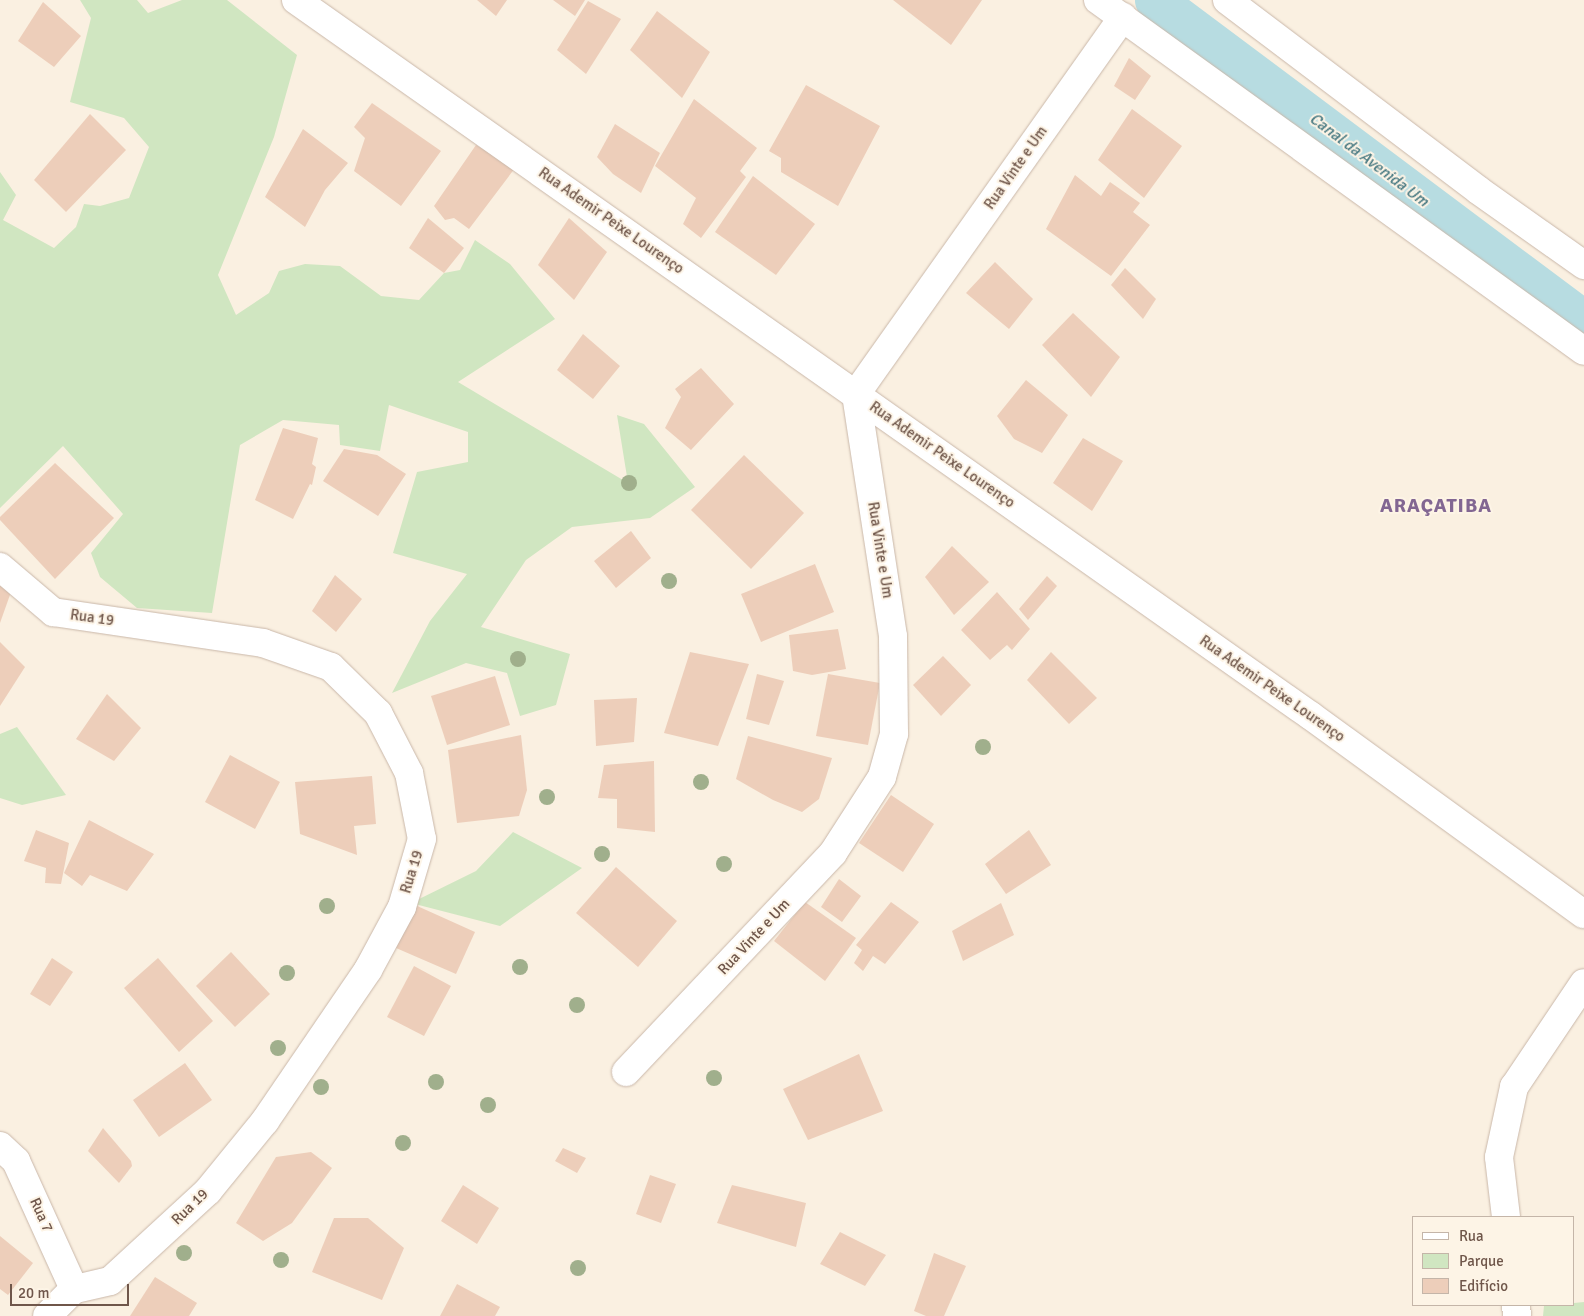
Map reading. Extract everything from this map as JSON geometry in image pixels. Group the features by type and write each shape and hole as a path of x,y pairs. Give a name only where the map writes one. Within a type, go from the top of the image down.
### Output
{"street":[{"name":"Rua Ademir Peixe Lourenço","path":"296,0 1311,716 1584,914"},
{"path":"1098,0 1584,351"},
{"path":"1227,0 1478,190 1584,264"},
{"name":"Rua Vinte e Um","path":"626,1072 833,853 882,777 894,734 893,636 856,394 1123,17"},
{"name":"Rua 19","path":"0,568 53,612 263,643 331,667 378,713 409,773 422,840 402,907 368,970 265,1121 208,1191 110,1281 74,1289"},
{"path":"1506,1216 1499,1157 1514,1087 1584,984"},
{"name":"Rua 7","path":"0,1146 16,1161 74,1289"},
{"path":"47,1316 74,1289"}],"green space":[{"path":"80,0 137,0 148,13 182,0 227,0 297,55 274,137 218,275 236,315 269,293 279,271 305,264 340,266 381,296 419,300 444,273 460,270 475,240 510,264 555,319 458,382 628,483 617,415 644,424 695,487 650,518 572,527 526,560 481,627 570,654 556,705 520,716 507,673 466,663 392,693 430,621 467,574 393,553 417,472 468,462 468,432 389,405 380,451 340,445 339,425 283,420 240,445 212,613 137,608 100,577 91,553 123,514 63,446 0,508 0,172 16,195 3,220 54,248 76,227 84,204 100,206 129,198 149,147 124,118 70,102 91,18"},
{"path":"17,727 66,795 22,805 0,798 0,734"},
{"path":"513,832 582,868 500,926 411,903 476,871"},
{"path":"1584,1302 1584,1316 1543,1316 1544,1306 1574,1306 1574,1303"}],"building":[{"path":"477,0 507,0 496,16"},
{"path":"553,0 585,0 575,16"},
{"path":"893,0 982,0 951,45"},
{"path":"588,1 621,19 586,74 557,50"},
{"path":"43,2 81,36 54,67 18,41"},
{"path":"657,11 710,52 682,98 630,50"},
{"path":"1129,58 1151,76 1135,100 1114,86"},
{"path":"806,85 880,126 838,206 781,172 781,158 769,151"},
{"path":"694,99 757,148 740,171 746,177 701,238 683,224 696,198 655,166"},
{"path":"372,103 441,151 401,206 354,171 365,138 354,127"},
{"path":"1132,109 1182,146 1144,198 1098,160"},
{"path":"90,114 126,150 66,212 34,180"},
{"path":"615,124 660,153 641,193 613,174 597,157"},
{"path":"303,129 348,163 325,190 305,227 265,197"},
{"path":"476,145 515,168 469,229 454,218 445,220 434,206"},
{"path":"1075,175 1101,196 1110,182 1140,203 1133,212 1150,225 1111,276 1046,229"},
{"path":"753,176 815,224 776,275 715,232"},
{"path":"428,218 464,248 444,273 409,248"},
{"path":"569,218 607,252 574,300 538,265"},
{"path":"995,262 1033,299 1009,329 966,293"},
{"path":"1125,268 1156,299 1143,319 1111,285"},
{"path":"1073,313 1120,357 1091,397 1042,345"},
{"path":"583,334 620,366 593,399 557,370"},
{"path":"701,368 734,404 691,450 665,428 681,397 675,389"},
{"path":"1026,380 1068,415 1042,453 1014,439 997,416"},
{"path":"283,428 318,438 312,464 316,467 312,485 310,484 293,519 255,500"},
{"path":"1083,438 1123,461 1092,511 1053,483"},
{"path":"344,449 377,455 406,474 378,516 323,481"},
{"path":"744,455 804,513 751,569 691,510"},
{"path":"55,463 114,518 55,579 0,520 0,517"},
{"path":"631,531 651,558 616,588 594,561"},
{"path":"952,546 989,582 954,615 925,577"},
{"path":"815,564 834,612 761,642 741,594"},
{"path":"335,575 362,599 336,632 312,611"},
{"path":"1047,576 1057,586 1028,620 1019,609"},
{"path":"0,585 11,592 0,623"},
{"path":"997,592 1030,629 1012,650 1007,645 990,660 961,630"},
{"path":"838,629 846,669 812,675 793,671 789,635"},
{"path":"0,642 25,667 0,706"},
{"path":"690,652 749,664 718,746 664,733"},
{"path":"1051,652 1097,698 1069,724 1027,680"},
{"path":"943,656 971,685 941,716 913,685"},
{"path":"757,674 784,681 769,725 746,719"},
{"path":"828,674 880,683 868,745 816,736"},
{"path":"495,676 510,725 447,745 431,696"},
{"path":"107,694 141,728 114,761 76,739"},
{"path":"637,698 634,742 596,746 594,700"},
{"path":"521,735 527,790 519,816 457,823 448,750"},
{"path":"748,736 832,758 819,799 802,812 773,800 736,779"},
{"path":"230,755 280,782 255,829 205,802"},
{"path":"654,761 655,832 617,828 617,799 598,798 604,765"},
{"path":"372,776 376,824 354,826 357,855 300,834 295,782"},
{"path":"891,795 934,824 903,872 859,843"},
{"path":"89,820 154,854 127,891 90,875 82,886 64,873"},
{"path":"36,830 69,843 61,884 45,883 46,868 24,861"},
{"path":"1029,830 1051,865 1006,894 985,864"},
{"path":"616,867 677,921 638,967 576,913"},
{"path":"839,879 861,896 842,922 821,907"},
{"path":"805,902 856,938 825,981 774,941"},
{"path":"891,902 919,922 885,964 873,956 863,971 854,963 862,950 856,945"},
{"path":"1001,903 1014,935 963,961 952,931"},
{"path":"415,905 475,932 456,974 396,948"},
{"path":"231,952 270,994 235,1027 196,986"},
{"path":"52,958 73,972 50,1006 30,994"},
{"path":"158,958 213,1021 179,1052 124,988"},
{"path":"414,966 451,986 424,1036 387,1017"},
{"path":"859,1054 883,1111 808,1140 783,1089"},
{"path":"185,1063 212,1100 159,1137 133,1100"},
{"path":"103,1128 131,1161 132,1166 119,1183 88,1151"},
{"path":"563,1148 586,1158 577,1173 555,1161"},
{"path":"311,1152 332,1168 292,1223 263,1241 236,1223 276,1157"},
{"path":"650,1175 676,1184 661,1223 636,1214"},
{"path":"463,1185 499,1208 477,1244 441,1221"},
{"path":"732,1185 806,1203 796,1247 717,1223"},
{"path":"334,1218 368,1218 404,1248 382,1300 312,1272"},
{"path":"840,1232 886,1255 865,1286 820,1264"},
{"path":"0,1236 33,1263 8,1295 0,1289"},
{"path":"934,1253 966,1266 944,1316 926,1316 914,1311"},
{"path":"155,1277 197,1303 189,1316 130,1316"},
{"path":"457,1284 500,1307 495,1316 440,1316"}],"waterway":[{"name":"Canal da Avenida Um","path":"1155,0 1584,321"}],"district":[{"name":"ARAÇATIBA","path":"1436,505"}]}
